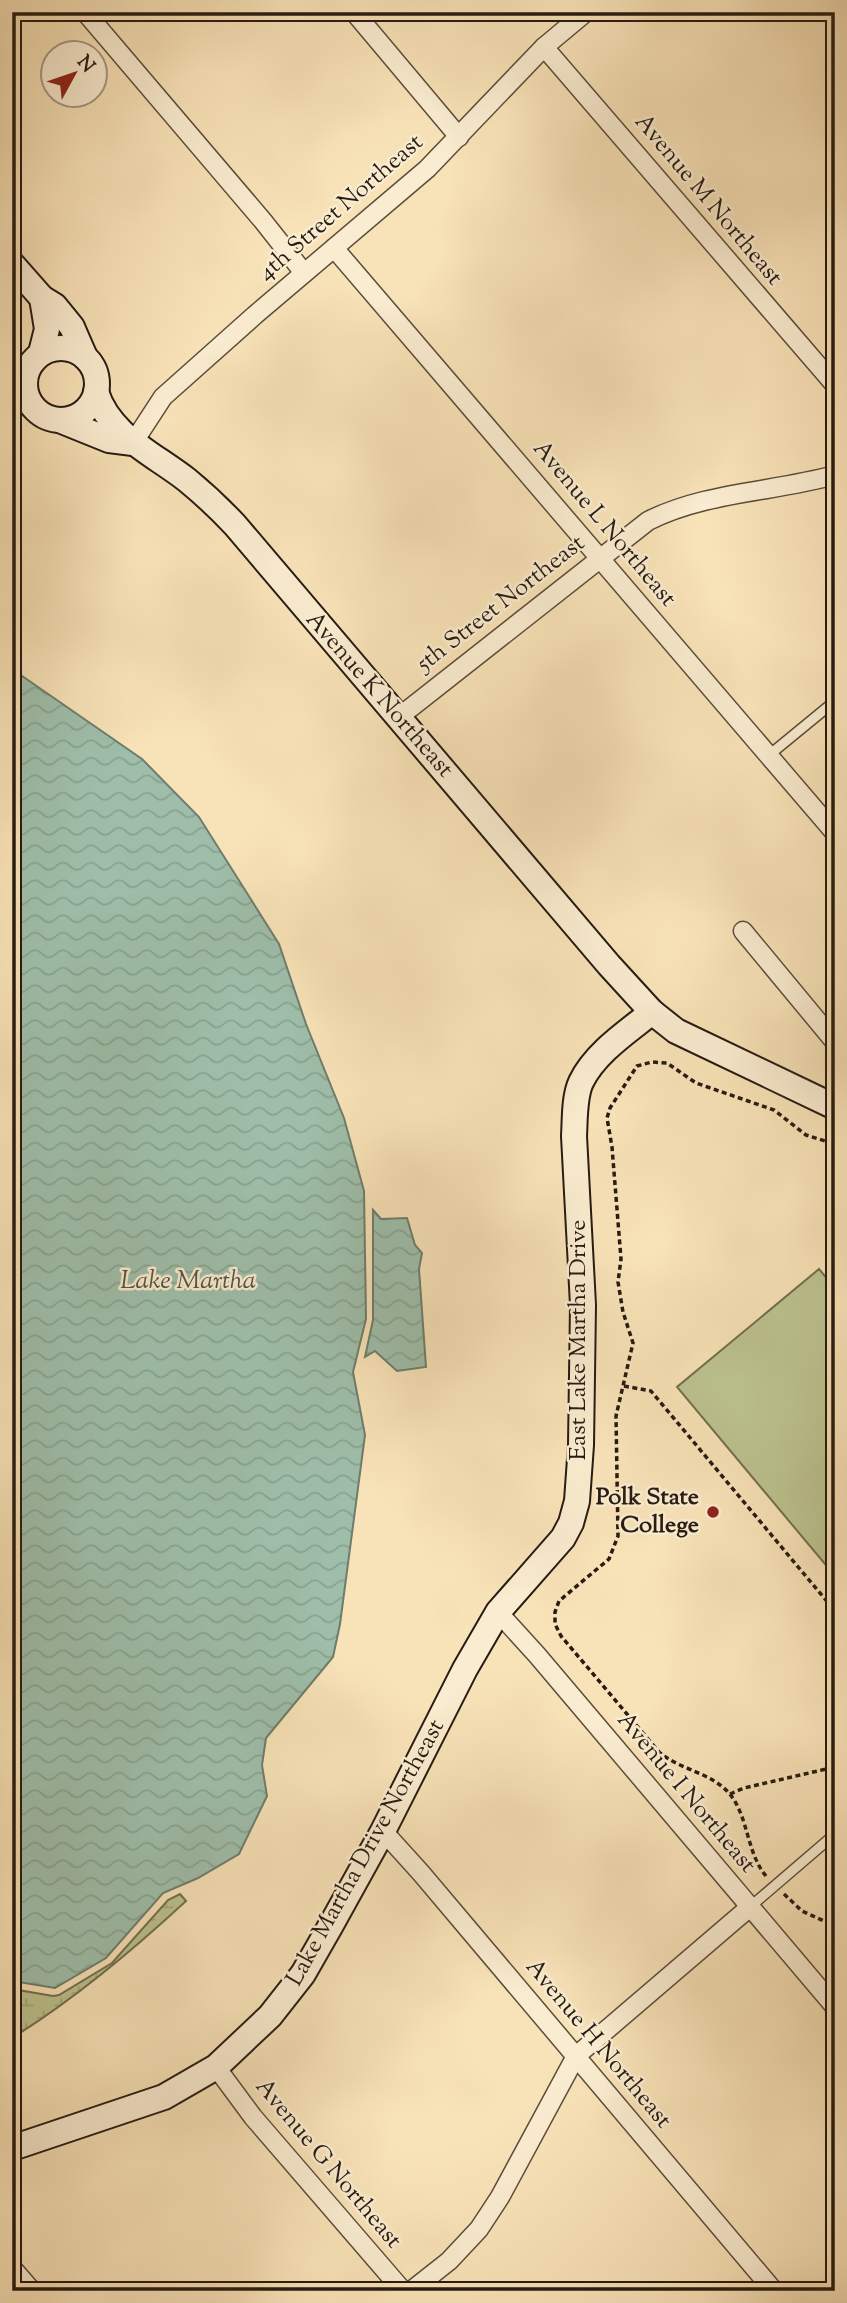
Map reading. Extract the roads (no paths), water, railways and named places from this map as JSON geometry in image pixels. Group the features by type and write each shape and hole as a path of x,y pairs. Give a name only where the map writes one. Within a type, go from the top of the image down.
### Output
{"street":[{"path":"85,12 304,273"},
{"path":"354,12 459,137"},
{"name":"4th Street Northeast","path":"133,443 163,397 427,169 544,47 586,12"},
{"name":"Avenue M Northeast","path":"544,47 835,386"},
{"name":"Avenue L Northeast","path":"334,248 835,833"},
{"path":"12,264 42,298 55,306 72,327 85,358 95,373 96,392 93,401 80,415 62,421 44,416 21,398 28,364 47,329 42,298"},
{"path":"28,364 49,349 68,349 85,358"},
{"name":"Avenue K Northeast","path":"96,392 100,406 133,443 187,480 221,510 652,1012 676,1031 835,1107"},
{"name":"Avenue K Northeast","path":"62,421 109,439 133,443"},
{"name":"5th Street Northeast","path":"399,716 648,521 688,505 807,483 835,475"},
{"path":"743,930 835,1042"},
{"name":"East Lake Martha Drive","path":"498,1612 563,1538 571,1523 577,1501 581,1445 583,1305 574,1136 581,1082 601,1054 652,1012"},
{"name":"Lake Martha Drive Northeast","path":"12,2148 164,2097 216,2067 270,2016 303,1974 383,1831 465,1669 498,1612"},
{"name":"Avenue I Northeast","path":"498,1612 835,2007"},
{"name":"Avenue H Northeast","path":"383,1831 774,2291"},
{"path":"411,2291 449,2260 479,2229 500,2197 576,2056 750,1907"},
{"name":"Avenue G Northeast","path":"216,2067 253,2117 403,2291"},
{"path":"12,2268 32,2291"}],"lane":[{"path":"768,756 835,701"},
{"path":"750,1907 835,1834"}],"water":[{"name":"Lake Martha","path":"12,669 142,759 199,817 279,944 306,1024 344,1118 364,1191 366,1319 353,1372 365,1435 340,1624 333,1657 266,1738 262,1765 267,1796 239,1854 198,1878 163,1893 106,1958 55,1988 12,1981"},
{"path":"373,1210 381,1219 407,1218 415,1245 422,1253 419,1269 426,1367 397,1371 375,1351 365,1357 373,1320"}],"place":[{"name":"Polk State College","path":"713,1512"}]}
